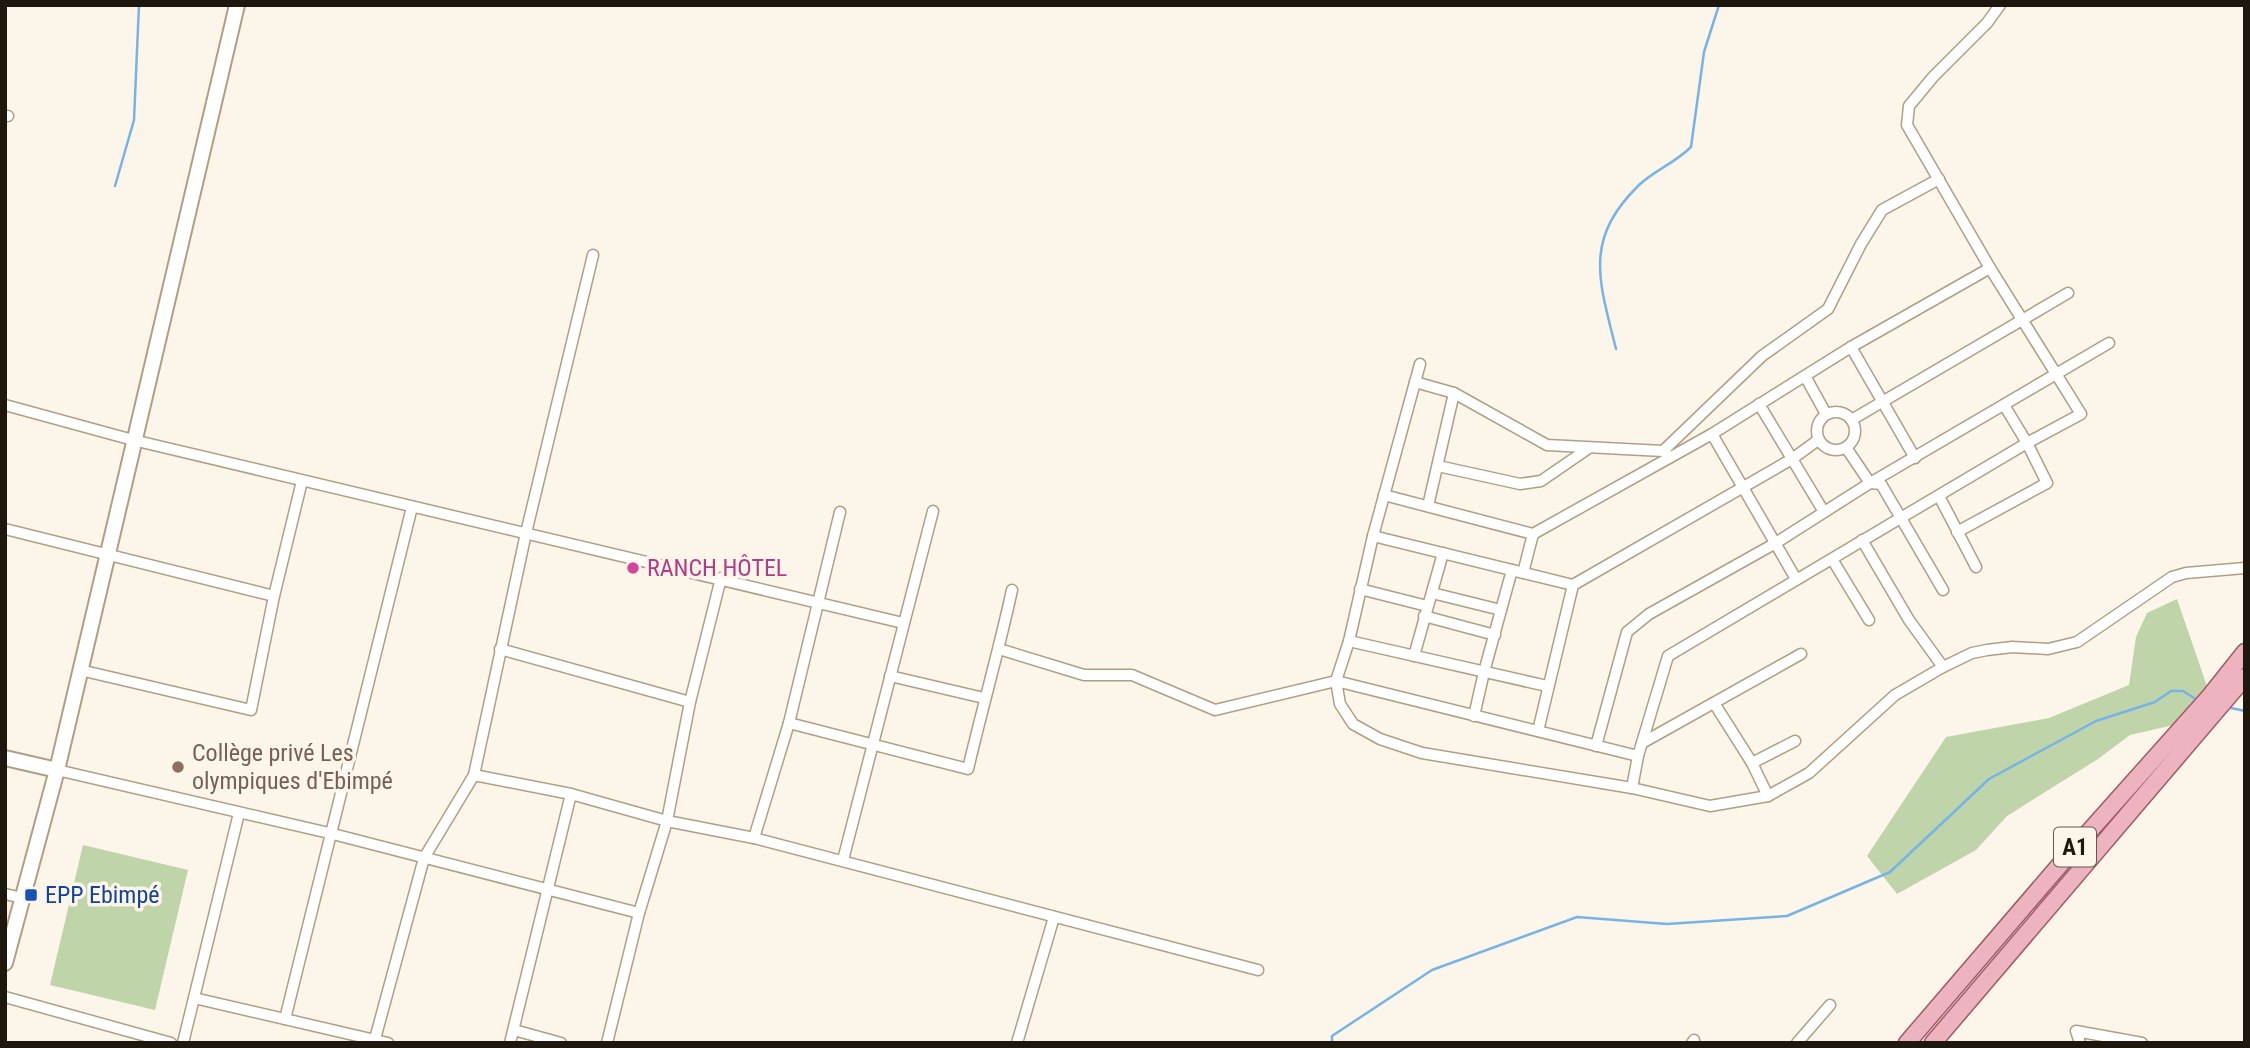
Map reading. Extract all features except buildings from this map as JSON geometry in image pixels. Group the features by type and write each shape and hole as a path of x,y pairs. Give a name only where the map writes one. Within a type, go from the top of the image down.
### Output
{"main road":[{"name":"A1","path":"1907,1043 2070,853 2210,696 2245,652"},
{"name":"A1","path":"1933,1043 2245,677"}],"street":[{"path":"5,963 57,770 237,5"},
{"path":"1632,788 1638,756 1668,656 2027,443 2081,414 1990,268 1907,125 1909,107 1933,77 1987,23 2000,5"},
{"path":"1666,454 1762,356 1828,309 1861,244 1882,210 1939,179"},
{"path":"375,1039 424,858 474,775 526,533 593,256"},
{"path":"1523,573 1533,534 1666,454 1712,434 1851,347 1990,268"},
{"path":"1853,419 2068,293"},
{"path":"1596,746 1627,632 1649,614 1774,544 1870,483 2109,343"},
{"path":"1851,347 1915,458"},
{"path":"1420,364 1373,536 1349,641 1336,681 1340,704 1353,724 1380,739 1422,753 1632,788 1710,806 1768,796 1809,773 1895,695 1972,653 2012,647 2048,649 2077,642 2172,577 2186,573 2245,568"},
{"path":"1805,376 1826,414"},
{"path":"1415,382 1454,393 1547,445 1666,454"},
{"path":"1428,506 1454,393"},
{"path":"1759,404 1824,512"},
{"path":"5,405 133,440 903,623"},
{"path":"1957,531 2047,483 2004,405"},
{"path":"1840,412 1853,419 1857,435 1847,449 1831,451 1818,440 1817,426 1826,414 1840,412"},
{"path":"1712,434 1796,579"},
{"path":"1373,536 1573,585 1792,459 1818,440"},
{"path":"1438,466 1520,484 1531,483 1541,481 1589,448"},
{"path":"1847,449 1870,483"},
{"path":"80,670 251,710 274,596 302,481"},
{"path":"1870,483 1881,484 1943,590"},
{"path":"1384,495 1533,534"},
{"path":"1939,496 1976,567"},
{"path":"285,1019 412,507"},
{"path":"843,860 933,511"},
{"path":"754,838 789,723 840,512"},
{"path":"5,529 274,596"},
{"path":"1862,540 1909,620 1943,667"},
{"path":"1414,656 1443,553"},
{"path":"1832,559 1869,620"},
{"path":"1474,716 1511,570"},
{"path":"607,1043 639,913 667,821 690,702 721,578"},
{"path":"1538,731 1573,585"},
{"path":"1360,589 1495,635"},
{"path":"789,723 968,769 1012,590"},
{"path":"1432,593 1501,610"},
{"path":"1349,641 1547,686"},
{"path":"500,649 690,702"},
{"path":"999,649 1084,675 1132,675 1215,710 1336,681 1638,756"},
{"path":"1642,743 1801,654"},
{"path":"890,676 984,698"},
{"path":"1714,703 1752,764 1768,796"},
{"path":"1752,764 1795,741"},
{"path":"5,758 329,833 639,913"},
{"path":"474,775 571,794 667,821 754,838 843,860 1258,970"},
{"path":"510,1043 571,794"},
{"path":"183,1043 239,814"},
{"path":"5,894 22,898"},
{"path":"1017,1043 1054,917"},
{"path":"5,997 171,1043"},
{"path":"194,999 388,1043"},
{"path":"1797,1043 1830,1005"},
{"path":"514,1030 561,1043"},
{"path":"2080,1043 2076,1031 2142,1043"}],"green space":[{"path":"2177,599 2208,689 2174,725 2130,735 2098,759 2007,816 1976,850 1897,894 1867,856 1946,737 2049,718 2129,685 2136,637 2147,613"},
{"path":"83,845 188,870 155,1010 50,985"}],"waterway":[{"path":"115,186 134,120 139,5"},
{"path":"1616,349 1601,281 1603,243 1609,224 1639,185 1691,147 1704,52 1719,5"},
{"path":"1332,1043 1332,1036 1432,970 1577,917 1667,924 1787,916 1890,872 1989,779 2096,721 2155,702 2171,691 2183,691 2194,698"},
{"path":"2231,708 2245,711"}],"place":[{"name":"RANCH HÔTEL","path":"633,568"},
{"name":"Collège privé Les olympiques d'Ebimpé","path":"178,767"},
{"name":"EPP Ebimpé","path":"31,895"}]}
